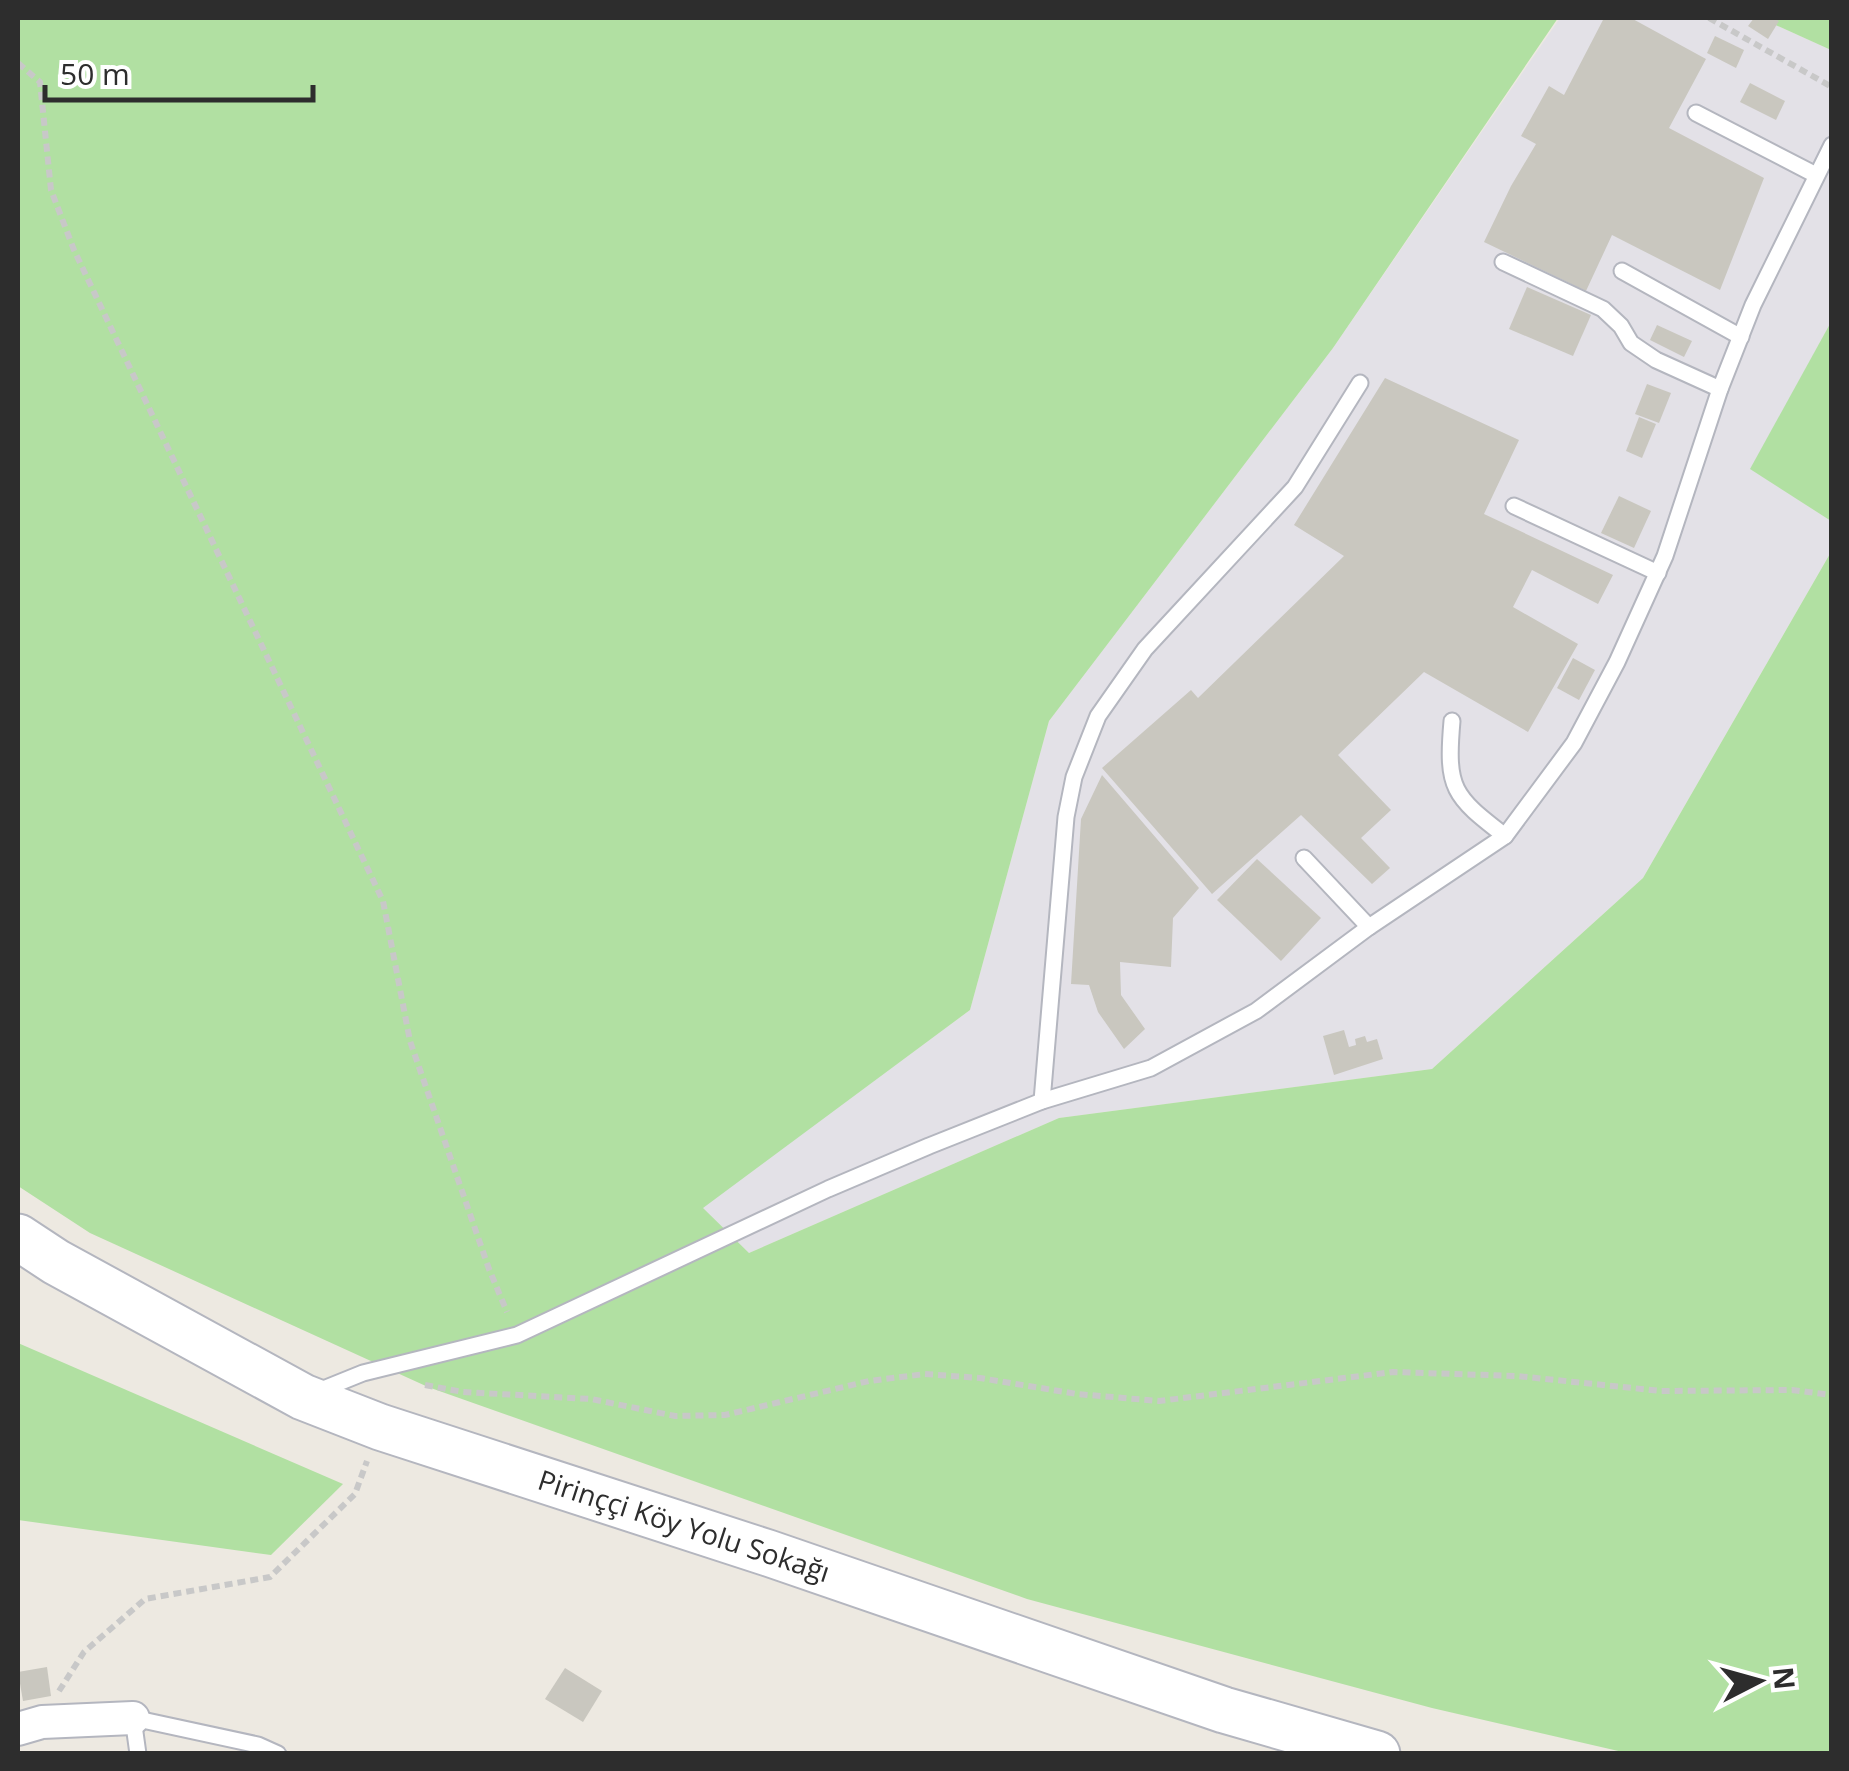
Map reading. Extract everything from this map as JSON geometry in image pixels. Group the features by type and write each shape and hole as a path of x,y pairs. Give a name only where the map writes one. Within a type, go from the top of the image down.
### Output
{"main road":[{"name":"Pirinççi Köy Yolu Sokağı","path":"18,1237 56,1262 303,1398 380,1427 768,1552 1224,1710 1377,1754"}],"street":[{"path":"30,1725 133,1718"}],"lane":[{"path":"1696,112 1816,175"},
{"path":"303,1398 363,1373 517,1335 828,1189 1042,1101 1151,1068 1256,1011 1369,927 1505,836 1574,743 1617,662 1658,572 1740,338 1832,144"},
{"path":"1504,262 1603,309 1631,342 1644,351 1720,389"},
{"path":"1622,271 1740,338"},
{"path":"1042,1101 1066,817 1074,777 1098,716 1145,650 1218,566 1296,487 1360,383"},
{"path":"1514,506 1658,572"},
{"path":"1452,721 1450,768 1456,789 1464,805 1505,836"},
{"path":"1304,858 1369,927"},
{"path":"138,1754 133,1718 258,1745 278,1754"}],"path":[{"path":"1709,18 1832,87"},
{"path":"18,63 40,82 51,190 74,250 383,901 410,1041 489,1269 517,1335"},
{"path":"363,1373 462,1392 591,1399 675,1416 725,1415 869,1381 925,1374 1159,1401 1393,1372 1517,1376 1661,1391 1792,1390 1832,1395"},
{"path":"30,1725 84,1652 146,1599 270,1578 355,1494 380,1427"}],"shaded area":[{"path":"1560,18 1760,18 1831,50 1831,322 1751,469 1831,521 1831,552 1643,878 1432,1069 1059,1118 749,1253 702,1208 970,1010 1049,721 1333,348"}],"green space":[{"path":"18,18 1558,18 1333,348 1049,721 970,1010 703,1208 749,1253 1059,1118 1432,1069 1643,878 1831,552 1831,1753 1627,1753 1432,1708 1027,1599 428,1387 90,1233 18,1186"},
{"path":"1760,18 1831,18 1831,50"},
{"path":"1831,322 1832,521 1750,469"},
{"path":"18,1343 343,1484 271,1555 18,1520"}],"building":[{"path":"1604,18 1631,18 1706,59 1669,128 1764,178 1720,290 1612,235 1586,291 1484,242 1536,144 1521,136 1549,86 1564,95"},
{"path":"1754,18 1779,21 1768,39 1748,26"},
{"path":"1715,36 1744,50 1736,68 1707,53"},
{"path":"1750,83 1785,101 1776,120 1740,102"},
{"path":"1527,287 1591,315 1573,356 1509,329"},
{"path":"1657,325 1692,341 1684,357 1650,340"},
{"path":"1385,378 1519,440 1484,514 1613,575 1598,604 1532,570 1513,607 1578,644 1528,732 1424,672 1338,755 1391,810 1361,838 1390,868 1372,884 1301,815 1212,894 1102,768 1191,690 1198,698 1344,556 1294,525"},
{"path":"1647,384 1671,393 1659,423 1635,414"},
{"path":"1639,417 1656,424 1642,458 1626,451"},
{"path":"1619,496 1651,511 1634,548 1601,533"},
{"path":"1573,658 1595,670 1579,700 1557,688"},
{"path":"1102,775 1199,888 1173,918 1171,967 1120,962 1121,995 1145,1029 1124,1049 1098,1012 1089,985 1071,984 1081,819"},
{"path":"1257,859 1321,918 1281,961 1217,900"},
{"path":"1344,1030 1349,1047 1356,1045 1355,1039 1365,1036 1367,1042 1377,1039 1383,1059 1334,1075 1323,1036"},
{"path":"47,1667 51,1696 23,1701 18,1672"},
{"path":"565,1668 602,1691 583,1722 545,1699"}]}
